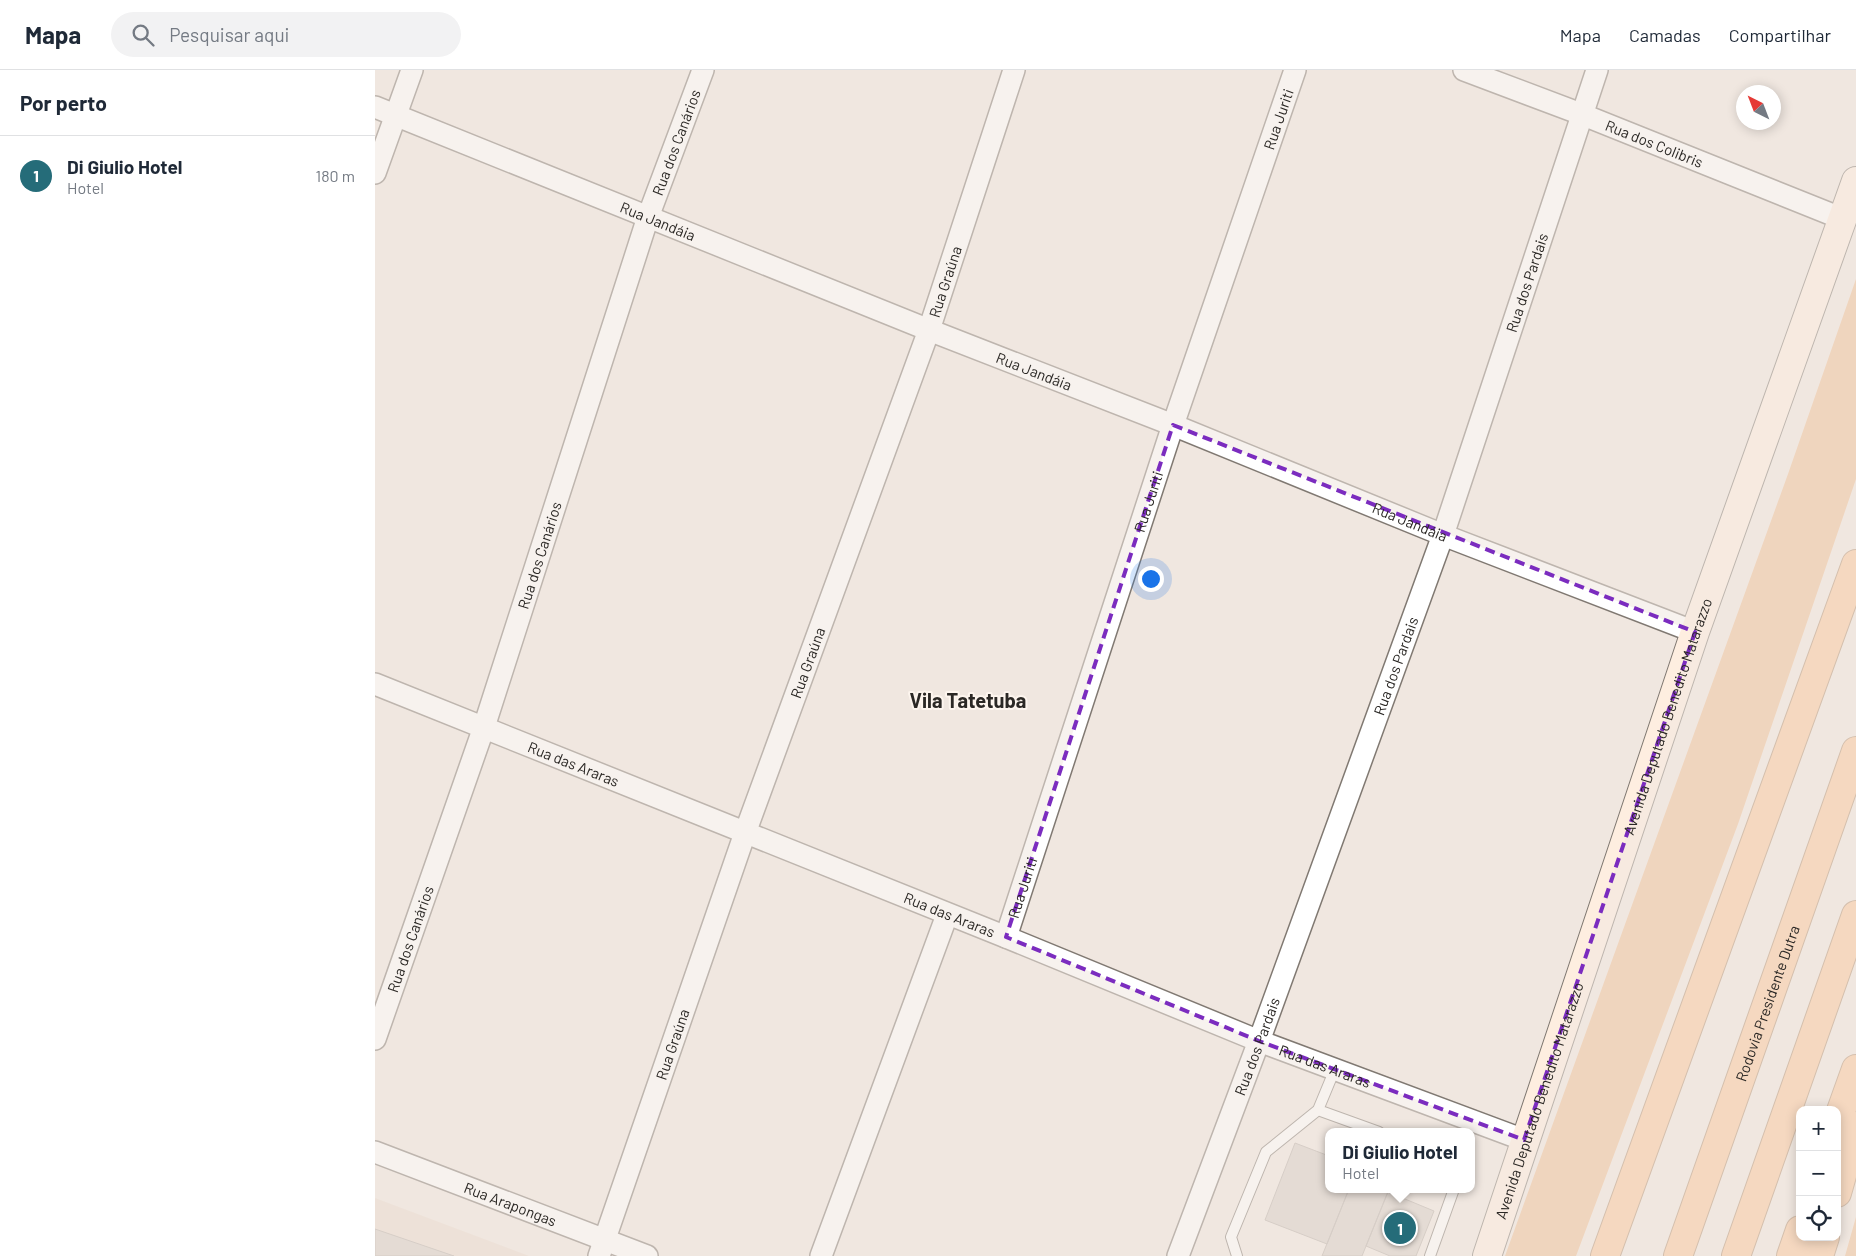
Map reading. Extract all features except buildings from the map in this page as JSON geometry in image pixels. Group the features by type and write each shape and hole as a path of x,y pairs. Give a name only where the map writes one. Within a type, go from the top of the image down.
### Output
{"highway":[{"path":"1605,1256 1856,564"},
{"name":"Rodovia Presidente Dutra","path":"1678,1256 1856,751"},
{"path":"1736,1256 1856,915"},
{"path":"1841,1111 1856,1069"},
{"path":"1841,1179 1856,1126"},
{"path":"1791,1256 1796,1241"},
{"path":"1819,1256 1824,1241"}],"main road":[{"name":"Avenida Deputado Benedito Matarazzo","path":"1487,1256 1695,632 1856,181"}],"street":[{"path":"375,173 411,70"},
{"name":"Rua dos Canários","path":"375,1039 485,727 648,217 703,70"},
{"name":"Rua Graúna","path":"601,1248 745,833 929,330 1014,70"},
{"name":"Rua Juriti","path":"1006,937 1173,425 1295,70"},
{"name":"Rua dos Colibris","path":"1464,70 1581,114 1843,219"},
{"name":"Rua dos Pardais","path":"1178,1256 1259,1042 1443,535 1597,70"},
{"name":"Rua Jandáia","path":"375,107 929,330 1173,425 1443,535 1695,632"},
{"name":"Rua das Araras","path":"375,684 947,915 1006,937 1259,1042 1525,1140"},
{"path":"821,1256 947,915"},
{"name":"Rua Arapongas","path":"375,1152 601,1248 647,1256"}],"lane":[{"path":"1237,1256 1231,1237 1266,1152 1318,1110 1335,1069"},
{"path":"1318,1110 1368,1128"},
{"path":"1430,1256 1453,1193"}],"highlighted area":[{"path":"1173,425 1695,632 1524,1140 1259,1041 1006,937"}],"shaded area":[{"path":"1856,279 1856,479 1738,824 1576,1256 1505,1256 1788,474"},
{"path":"375,1198 529,1256 375,1256"},
{"path":"1856,1217 1856,1256 1845,1256"}],"place":[{"name":"Di Giulio Hotel","path":"1400,1228"}],"district":[{"name":"Vila Tatetuba","path":"968,700"}]}
